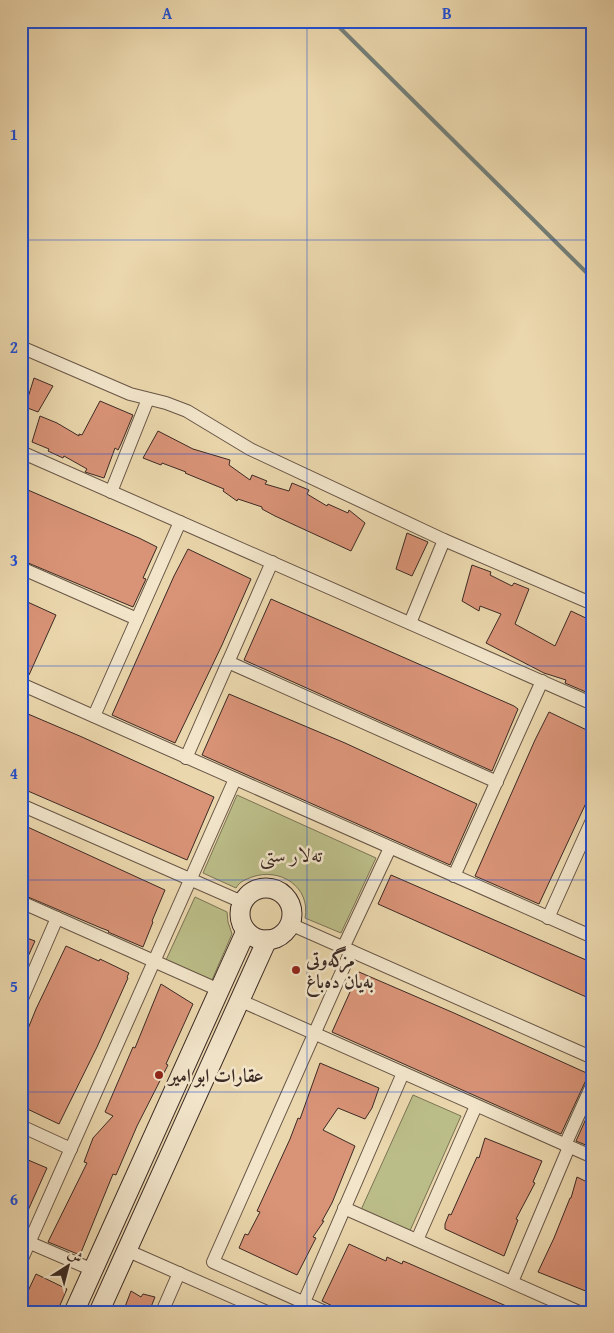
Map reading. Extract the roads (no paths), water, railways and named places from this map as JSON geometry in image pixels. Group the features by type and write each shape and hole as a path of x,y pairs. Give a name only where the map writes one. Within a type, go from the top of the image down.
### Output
{"street":[{"path":"21,348 130,394 166,403 186,411 250,449 444,540 593,604"},
{"path":"112,492 148,399"},
{"path":"21,452 593,704"},
{"path":"94,716 180,522"},
{"path":"410,623 444,540"},
{"path":"186,758 272,562"},
{"path":"21,568 137,619"},
{"path":"228,662 497,782"},
{"path":"454,876 542,682"},
{"path":"21,684 593,938"},
{"path":"21,1261 25,1240 71,1149 235,779"},
{"path":"21,805 242,902"},
{"path":"548,918 592,821"},
{"path":"325,1312 213,1262 314,1034 390,848"},
{"path":"266,887 281,892 288,899 291,907 292,916 290,924 285,932 278,937 261,940 246,931 242,924 240,916 242,902 249,893 257,889 266,887"},
{"path":"21,902 219,990"},
{"path":"21,1001 57,918"},
{"path":"290,924 593,1058"},
{"path":"74,1312 246,931"},
{"path":"99,1312 267,940"},
{"path":"239,1000 593,1157"},
{"path":"304,1302 403,1073"},
{"path":"512,1282 593,1083"},
{"path":"417,1240 476,1106"},
{"path":"21,1126 71,1149"},
{"path":"344,1208 579,1312"},
{"path":"25,1240 93,1270"},
{"path":"126,1250 267,1312"},
{"path":"162,1312 179,1273"}],"waterway":[{"path":"333,21 593,279"}],"place":[{"name":"مزگەوتی بەیان دەباغ","path":"296,970"},
{"name":"عقارات ابو امير","path":"159,1075"}],"district":[{"name":"ته‌لار ستی","path":"291,855"}]}
